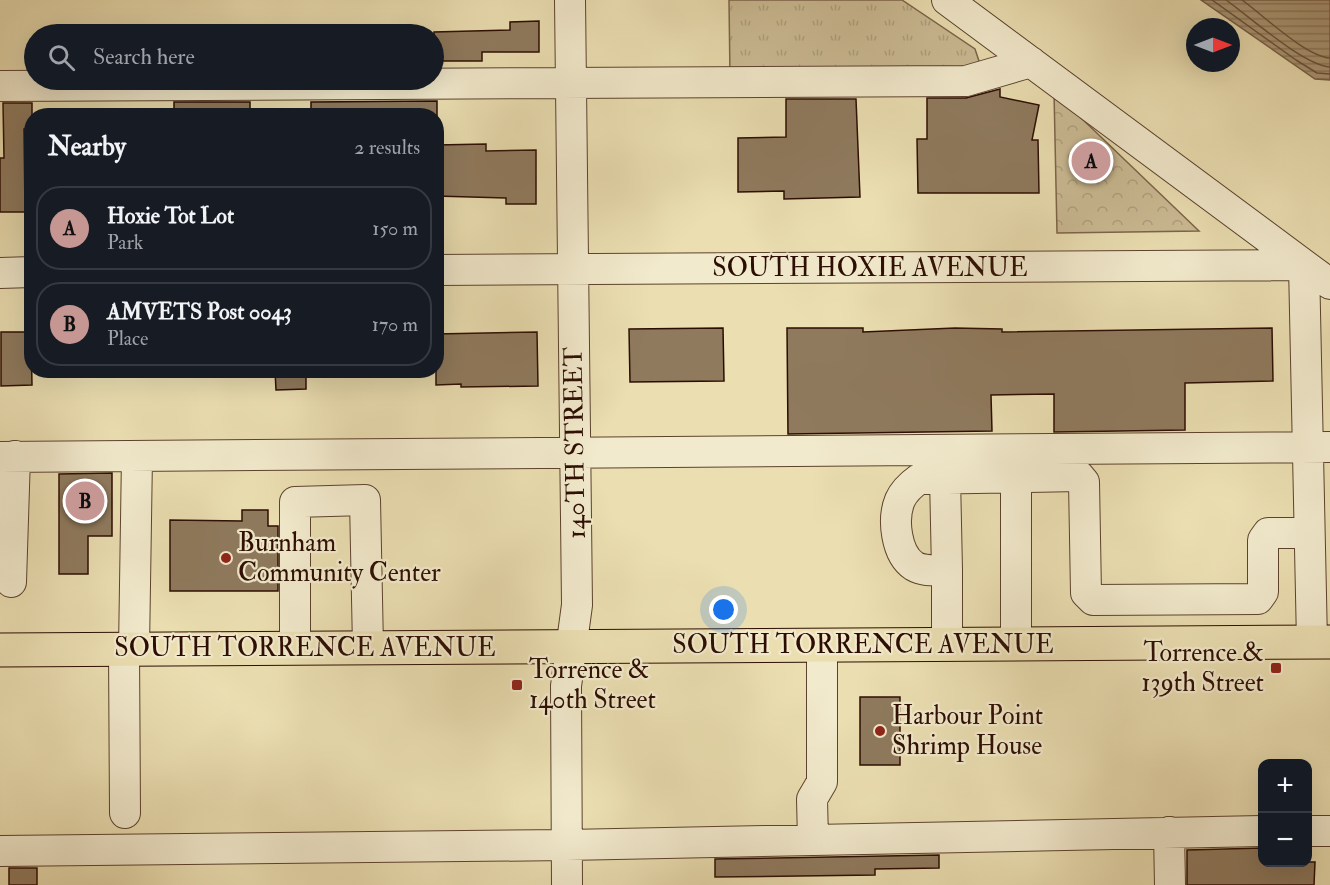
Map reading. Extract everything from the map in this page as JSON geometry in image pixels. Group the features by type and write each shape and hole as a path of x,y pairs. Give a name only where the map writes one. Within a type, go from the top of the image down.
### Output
{"main road":[{"name":"SOUTH TORRENCE AVENUE","path":"0,650 1321,642"}],"street":[{"name":"140TH STREET","path":"567,885 566,686 577,605 570,0"},
{"path":"947,0 1330,284"},
{"path":"444,82 966,81 1031,62"},
{"path":"0,86 24,86"},
{"path":"1304,264 1319,447 1309,533 1321,642"},
{"name":"SOUTH HOXIE AVENUE","path":"444,270 1304,264"},
{"path":"0,273 24,272"},
{"path":"11,582 8,457 575,452 962,468 1319,447"},
{"path":"125,813 137,456"},
{"path":"946,645 947,570 962,468"},
{"path":"947,570 922,570 904,556 898,543 898,512 900,499 909,486 919,479 962,468 1016,476 1079,476 1084,482 1086,592 1093,600 1258,599 1263,592 1263,540 1268,533 1309,533"},
{"path":"1016,476 1016,644"},
{"path":"295,648 295,502 365,500 368,647"},
{"path":"813,840 812,799 822,782 822,645"},
{"path":"0,851 567,845 1258,831"},
{"path":"1312,831 1330,831"},
{"path":"1169,832 1170,885"}],"green space":[{"path":"729,0 902,0 975,49 981,67 730,77"},
{"path":"1054,92 1199,231 1057,233"}],"water":[{"path":"1201,0 1330,0 1330,80 1315,79 1240,27 1240,18 1227,18"}],"building":[{"path":"539,21 539,52 482,52 482,61 444,61 444,32 510,30 510,22"},
{"path":"1000,89 1000,97 1039,105 1032,140 1038,140 1039,193 918,193 917,139 927,139 927,98 966,98"},
{"path":"786,99 856,99 860,197 784,199 784,191 738,192 738,138 786,137"},
{"path":"437,101 437,108 311,108 311,102"},
{"path":"174,102 250,102 250,108 174,108"},
{"path":"3,103 32,103 32,108 24,108 24,212 0,212 0,158 4,158"},
{"path":"486,144 486,151 536,150 536,204 506,204 506,198 444,196 444,145"},
{"path":"723,328 724,381 630,382 629,329"},
{"path":"787,328 863,328 863,332 955,328 1002,329 1002,332 1272,328 1273,381 1185,383 1185,430 1054,432 1054,394 991,395 992,431 788,434"},
{"path":"1,332 24,332 24,378 32,378 32,385 1,386"},
{"path":"537,332 538,386 436,385 436,378 444,378 444,334"},
{"path":"275,378 306,378 306,389 276,390"},
{"path":"112,473 112,536 88,536 88,574 59,574 59,474"},
{"name":"Burnham Community Center","path":"242,510 268,510 268,526 278,526 278,591 170,591 170,520 242,521"},
{"name":"Harbour Point Shrimp House","path":"860,697 900,697 900,765 860,765"},
{"path":"1258,848 1258,867 1312,867 1312,862 1315,862 1314,885 1187,885 1187,850"},
{"path":"939,855 939,868 875,869 875,875 715,877 715,859"},
{"path":"9,868 37,868 37,885 9,885"}],"place":[{"name":"Hoxie Tot Lot","path":"1091,161"},
{"name":"AMVETS Post 0043","path":"85,501"},
{"name":"Burnham Community Center","path":"226,558"},
{"name":"Torrence & 139th Street","path":"1276,668"},
{"name":"Torrence & 140th Street","path":"517,685"},
{"name":"Harbour Point Shrimp House","path":"880,731"}]}
